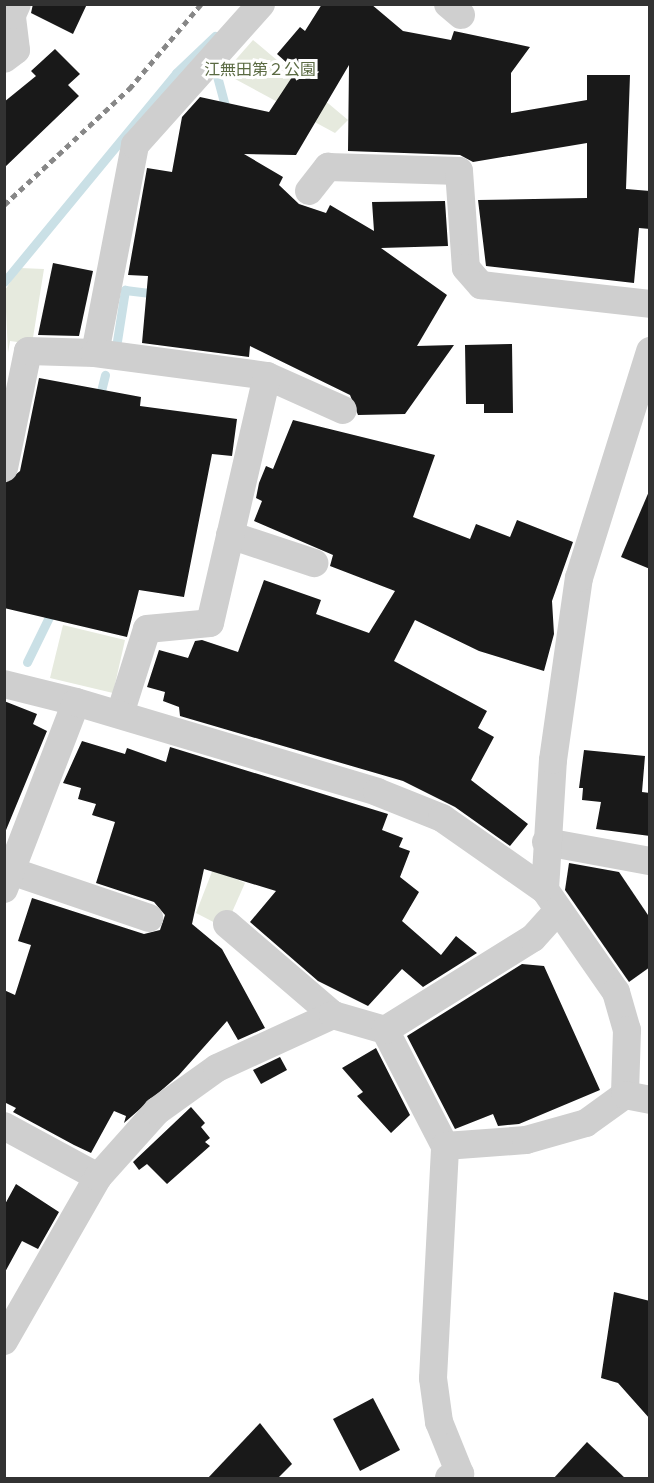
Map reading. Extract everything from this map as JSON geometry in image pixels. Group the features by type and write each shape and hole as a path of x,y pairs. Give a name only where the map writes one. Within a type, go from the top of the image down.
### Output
{"street":[{"path":"4,59 16,50 12,15 17,4"},
{"path":"95,353 135,146 261,4"},
{"path":"309,191 328,167 459,171 466,268 481,285 650,304"},
{"path":"4,468 28,351 95,353 267,376 343,411"},
{"path":"385,1030 533,938 551,901 546,842 579,578 650,351"},
{"path":"120,714 147,630 210,623 267,376"},
{"path":"230,535 314,563"},
{"path":"4,684 120,714 377,792 442,818 551,901 605,970 620,1002 627,1030 637,1098 586,1123 526,1140 445,1146"},
{"path":"76,702 8,880 148,918"},
{"path":"546,842 650,861"},
{"path":"227,924 333,1014 385,1030 445,1146 433,1378 439,1422 460,1474 449,1479"},
{"path":"7,1331 98,1177 158,1111 217,1068 333,1014"},
{"path":"4,1126 98,1177"}],"green space":[{"name":"江無田第２公園","path":"253,40 348,120 335,133 224,73"},
{"path":"20,268 44,269 32,344 10,341 8,353 5,290"},
{"path":"63,625 125,640 113,693 50,678"},
{"path":"213,869 245,883 225,928 196,913"}],"building":[{"path":"33,4 87,4 73,34 31,13"},
{"path":"322,4 371,4 403,31 451,40 454,31 530,47 511,73 511,113 587,100 587,75 630,75 626,189 650,191 650,229 639,228 634,283 486,266 478,200 587,198 587,143 473,162 460,155 348,151 349,65 296,155 244,154 283,177 279,185 299,204 326,213 330,205 374,231 372,202 445,201 448,246 381,248 447,295 417,346 454,345 405,414 358,415 350,395 250,346 249,357 142,343 148,276 128,275 147,168 172,172 182,117 200,97 269,112 296,71 277,54 300,27 305,31"},
{"path":"55,49 80,74 68,85 79,96 4,168 4,102 36,76 31,71"},
{"path":"53,263 93,271 79,336 38,335"},
{"path":"512,344 513,413 484,413 484,404 466,404 465,345"},
{"path":"39,378 141,397 140,406 237,419 232,456 212,454 184,597 139,590 127,637 4,608 4,484 20,471"},
{"path":"293,420 435,455 413,517 470,539 476,524 510,537 517,520 573,542 552,601 554,634 544,671 479,651 415,620 394,661 487,711 478,728 494,737 471,780 528,824 510,846 455,807 403,781 180,716 179,707 163,701 165,692 147,687 159,650 188,658 195,641 202,640 238,652 264,580 321,600 316,614 369,633 395,591 330,566 333,555 254,521 262,501 256,498 259,483 266,466 273,469"},
{"path":"650,489 650,569 621,557"},
{"path":"4,701 37,714 33,724 47,731 4,835"},
{"path":"82,741 125,754 127,748 166,762 170,747 388,814 382,830 403,838 399,847 410,851 400,877 419,892 402,921 441,955 456,936 477,953 423,987 402,969 368,1006 318,981 250,922 276,891 204,869 192,924 222,949 265,1028 238,1040 227,1021 179,1075 124,1123 126,1116 114,1111 91,1153 74,1145 13,1112 16,1108 4,1102 4,990 15,995 31,945 18,941 32,898 144,934 160,930 165,915 154,902 96,883 115,822 92,815 96,804 78,799 81,788 63,783"},
{"path":"584,750 645,756 642,792 650,793 650,836 596,829 601,802 582,800 583,788 579,788"},
{"path":"569,863 619,872 650,918 650,967 629,982 565,890"},
{"path":"522,964 544,966 600,1090 519,1124 498,1126 493,1114 455,1129 407,1036"},
{"path":"376,1048 410,1115 391,1133 357,1096 363,1092 342,1068"},
{"path":"280,1057 287,1070 261,1084 253,1070"},
{"path":"191,1107 205,1123 201,1127 210,1138 205,1142 210,1146 167,1184 147,1164 139,1170 133,1162"},
{"path":"16,1184 59,1212 38,1249 22,1241 4,1274 4,1206"},
{"path":"614,1292 650,1301 650,1419 618,1383 601,1378"},
{"path":"373,1398 400,1450 360,1471 333,1419"},
{"path":"260,1423 292,1464 277,1479 207,1479"},
{"path":"587,1442 626,1479 553,1479"}],"waterway":[{"path":"4,282 176,73 215,36"},
{"path":"217,76 227,114"},
{"path":"117,341 125,290 157,294"},
{"path":"99,399 105,375"},
{"path":"27,662 53,609"}],"railway":[{"path":"4,205 129,89 201,4"}]}
